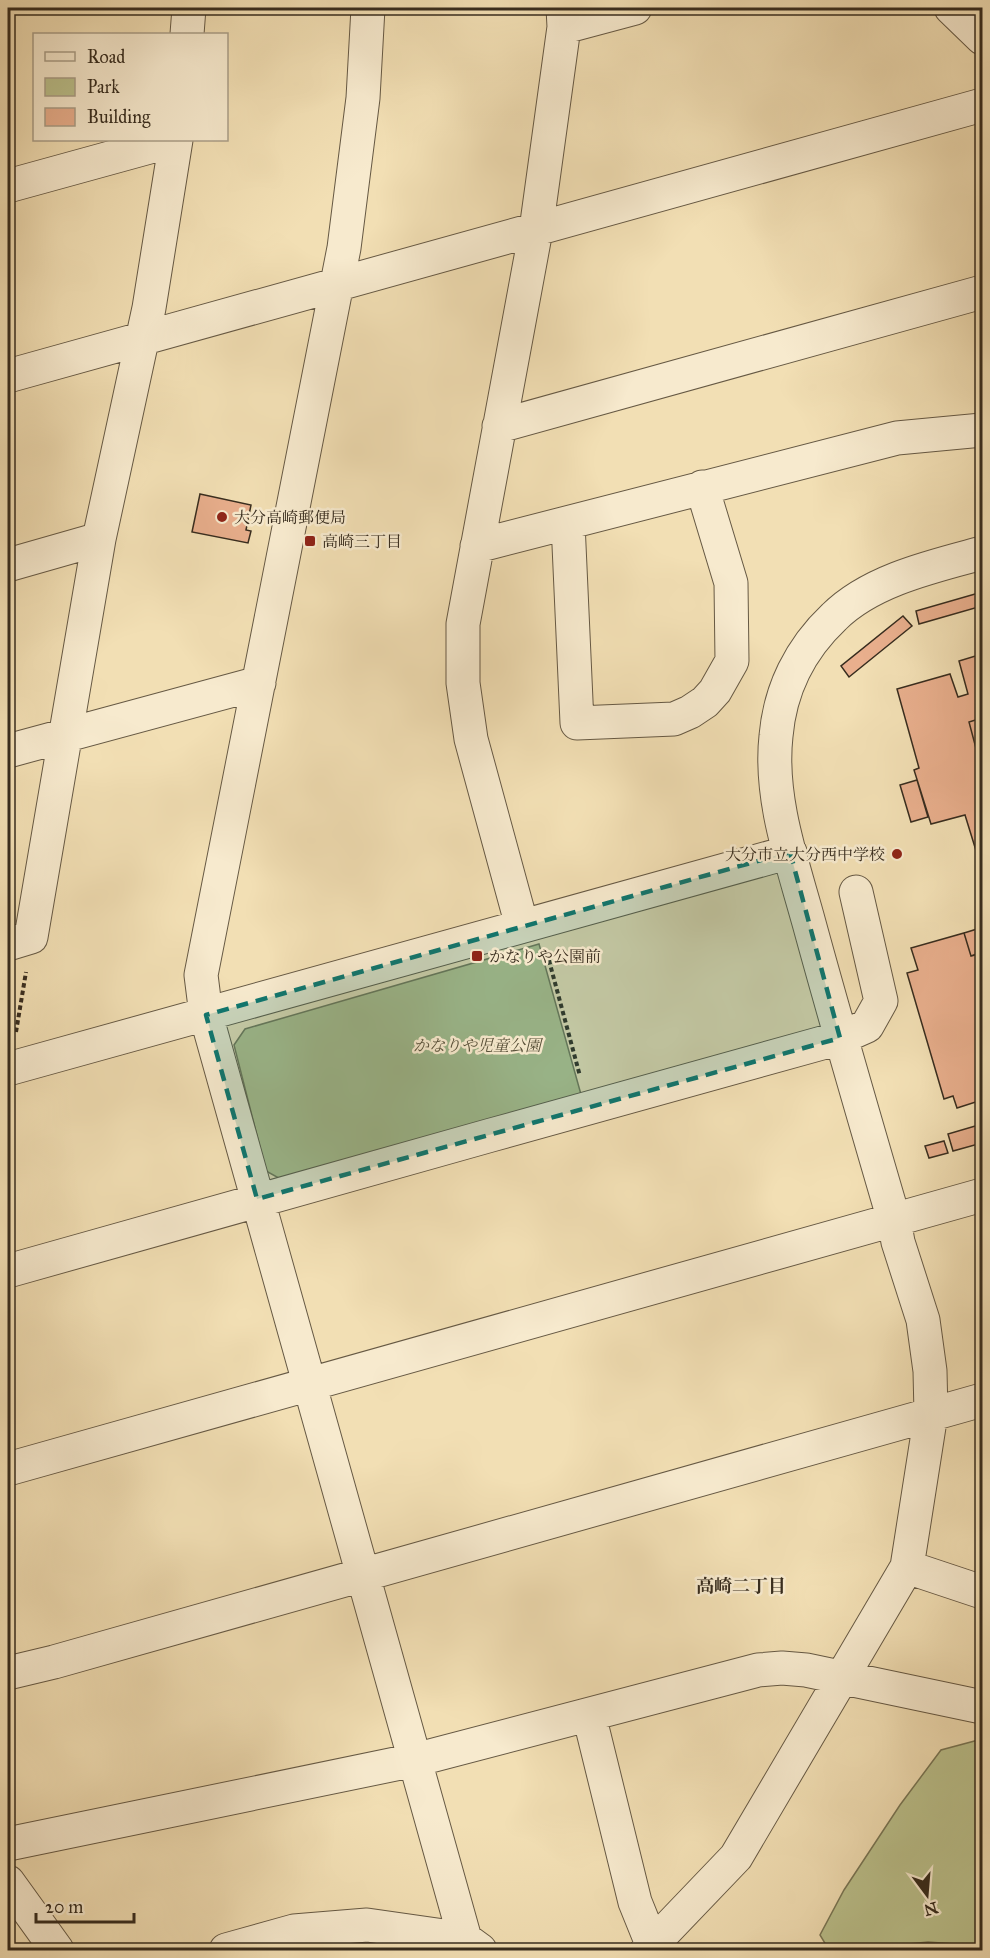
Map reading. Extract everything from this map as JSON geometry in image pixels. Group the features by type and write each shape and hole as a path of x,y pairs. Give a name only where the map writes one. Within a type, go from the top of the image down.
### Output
{"street":[{"path":"187,33 189,8"},
{"path":"226,1950 294,1931 368,1925 473,1945 415,1760 257,1199 206,1015 201,975 336,285 363,98 368,8"},
{"path":"533,934 471,739 465,708 463,624 536,230 563,17 635,8"},
{"path":"951,8 982,38"},
{"path":"8,376 982,105"},
{"path":"8,186 172,141"},
{"path":"19,940 65,735 99,539 148,308 176,141"},
{"path":"499,426 982,292"},
{"path":"477,546 897,438 982,430"},
{"path":"568,523 578,723 674,718 690,712 705,702 715,691 732,661 731,583 702,487"},
{"path":"8,565 99,539"},
{"path":"588,1716 635,1902 650,1947 736,1857 907,1568 931,1414 930,1371 923,1320 898,1242 894,1220 840,1038 790,852 779,802 774,761 780,710 786,686 798,662 821,629 860,597 887,584 922,569 982,553"},
{"path":"8,751 259,683"},
{"path":"11,1056 206,1015 533,934 790,852"},
{"path":"8,1271 257,1199 840,1038 867,1026 881,1001 856,892"},
{"path":"8,1469 982,1195"},
{"path":"8,1673 65,1659 982,1400"},
{"path":"907,1568 982,1592"},
{"path":"8,1844 415,1760 758,1670 783,1668 806,1670 982,1707"},
{"path":"8,1882 57,1950"}],"path":[{"path":"533,934 589,1109"},
{"path":"11,1056 19,940"}],"highlighted area":[{"path":"790,852 840,1038 257,1199 206,1015"}],"green space":[{"name":"かなりや児童公園","path":"539,944 582,1098 284,1181 266,1171 234,1045 245,1029"},
{"path":"982,1739 982,1946 928,1942 852,1950 829,1950 820,1935 844,1890 900,1805 941,1750"}],"building":[{"name":"大分高崎郵便局","path":"200,494 251,505 246,530 251,531 248,543 192,532"},
{"path":"982,592 982,606 919,624 916,611"},
{"path":"903,616 912,626 849,677 841,666"},
{"path":"982,654 982,718 969,722 982,771 982,870 965,815 931,824 914,770 919,768 897,689 950,674 958,697 968,694 959,661"},
{"path":"982,654 982,870 965,815 931,824 914,770 919,768 897,689 950,674 958,697 968,694 959,661"},
{"path":"917,780 928,817 911,822 900,785"},
{"path":"977,929 979,935 982,934 982,952 971,956 964,933"},
{"path":"964,933 971,956 982,953 982,1100 957,1108 953,1096 944,1099 907,973 918,970 911,948"},
{"path":"982,1124 982,1143 953,1151 948,1134"},
{"path":"944,1141 948,1153 929,1158 925,1146"}],"place":[{"name":"大分高崎郵便局","path":"222,517"},
{"name":"高崎三丁目","path":"310,541"},
{"name":"大分市立大分西中学校","path":"897,854"},
{"name":"かなりや公園前","path":"477,956"}],"district":[{"name":"高崎二丁目","path":"741,1586"}]}
